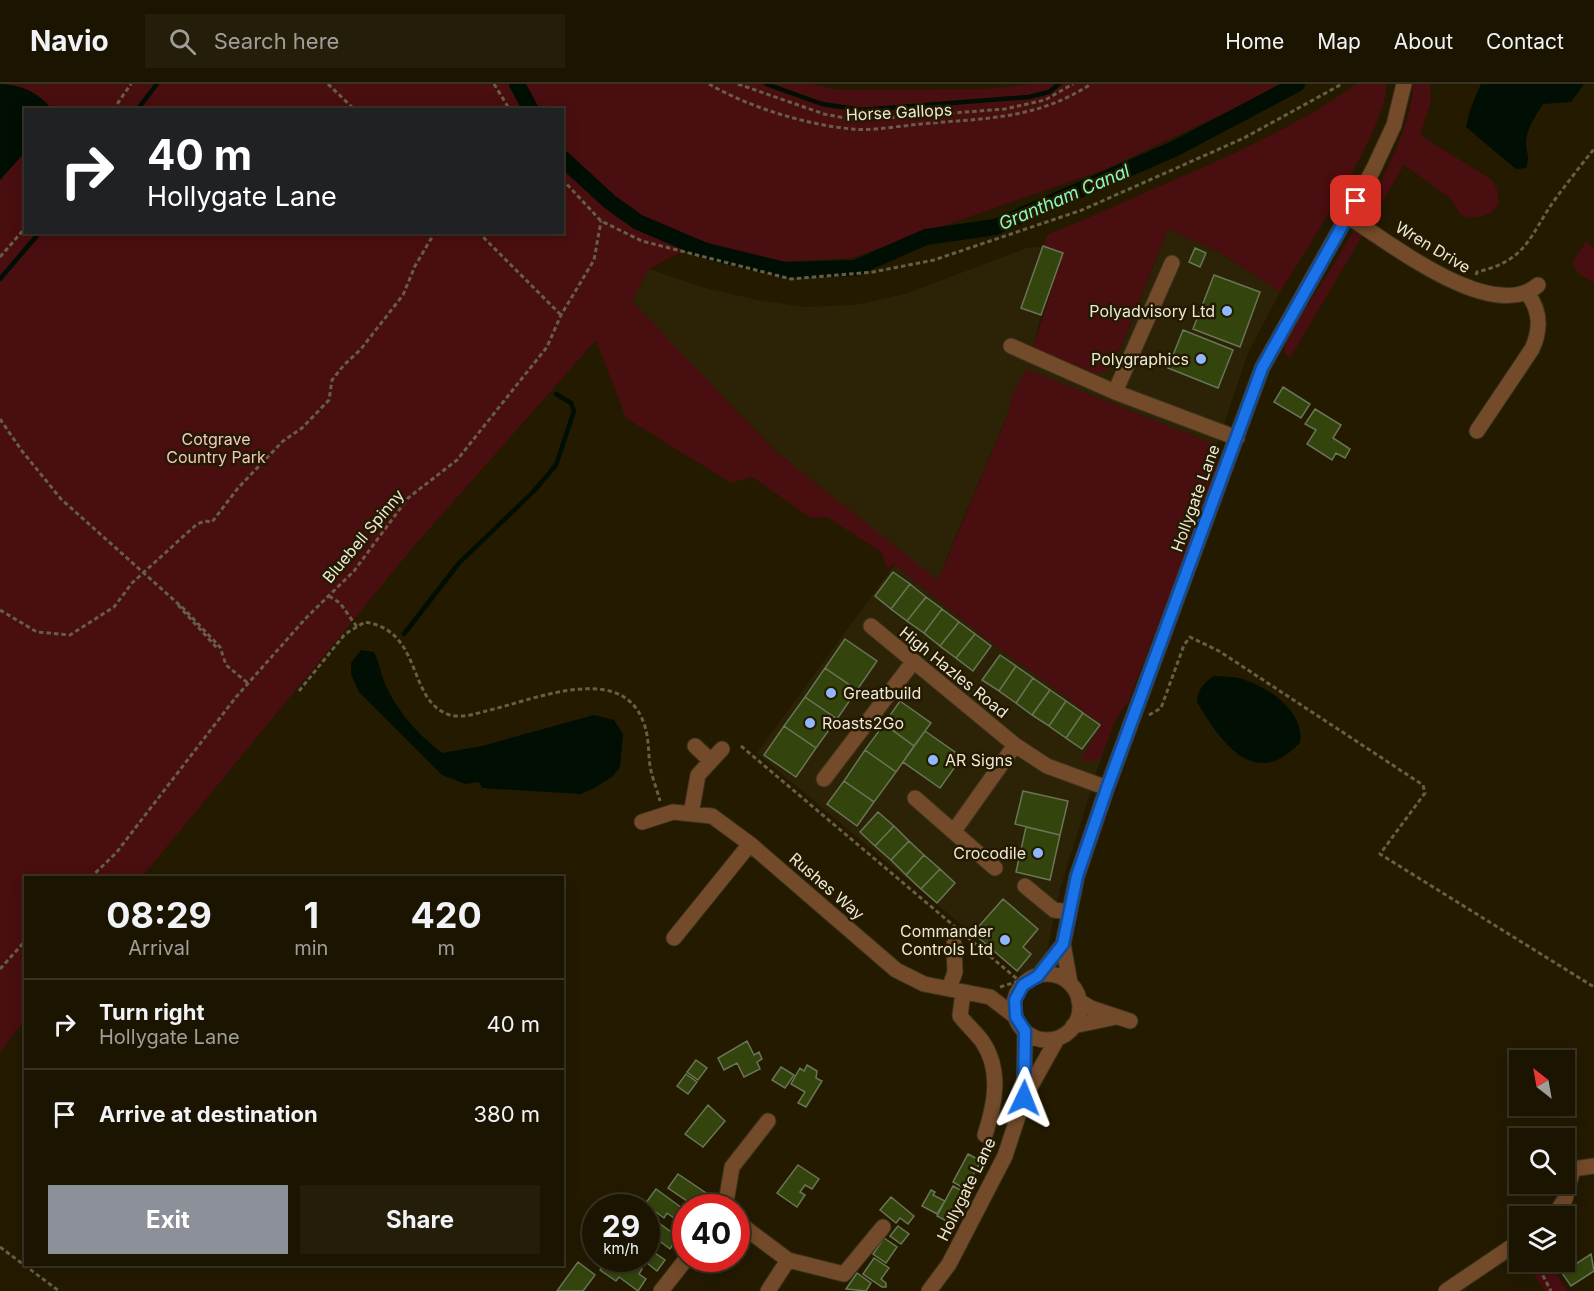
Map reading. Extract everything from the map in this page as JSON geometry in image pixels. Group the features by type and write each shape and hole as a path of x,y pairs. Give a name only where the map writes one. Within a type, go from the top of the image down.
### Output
{"street":[{"name":"Hollygate Lane","path":"1079,1001 1070,983 1063,944 1077,876 1107,788 1262,368 1384,149 1400,104 1404,84"},
{"name":"Wren Drive","path":"1347,216 1436,272 1471,290 1484,293 1533,289 1538,312 1538,336 1532,349 1477,431"},
{"path":"1115,392 1172,263"},
{"path":"1011,346 1115,392 1237,438"},
{"name":"High Hazles Road","path":"871,626 1015,745 1047,766 1107,788"},
{"path":"824,779 913,662"},
{"path":"954,831 1015,745"},
{"path":"694,746 711,761"},
{"path":"692,814 698,775 722,749"},
{"path":"915,798 995,868"},
{"name":"Rushes Way","path":"642,822 673,812 712,816 750,844 896,970 924,984 956,990 991,992"},
{"path":"674,938 750,844"},
{"path":"1025,886 1054,910 1070,912"},
{"path":"954,944 956,990 960,1016 982,1041 994,1071 996,1087 985,1135"},
{"name":"Hollygate Lane","path":"991,992 1018,985 1038,976 1063,944"},
{"path":"1038,976 1054,975 1070,983"},
{"path":"1016,1017 1015,1000 1018,985"},
{"path":"991,992 1016,1017 1025,1031 1040,1039 1057,1039"},
{"path":"1079,1001 1123,1019 1073,1026 1079,1014 1079,1001"},
{"name":"Hollygate Lane","path":"928,1291 949,1264 1005,1156 1024,1098 1057,1039 1073,1026"},
{"name":"Hollygate Lane","path":"1024,1098 1025,1031"},
{"path":"727,1194 732,1167 768,1120"},
{"path":"1560,1206 1565,1199 1573,1169 1594,1166"},
{"path":"750,1232 788,1260 844,1274 883,1227"},
{"path":"1446,1291 1509,1248"},
{"path":"768,1291 788,1260"},
{"path":"661,1291 676,1272"}],"path":[{"path":"114,108 132,84"},
{"path":"328,84 353,108"},
{"path":"495,84 509,108"},
{"name":"Horse Gallops","path":"709,84 769,110 818,124 855,129 1010,116 1038,110 1072,96 1091,84"},
{"path":"738,84 824,114 845,118 875,119 1014,107 1045,100 1072,84"},
{"path":"564,181 601,221 642,241 790,279 873,272 934,260 1082,210 1244,138 1342,84"},
{"path":"1475,283 1477,272 1497,267 1516,255 1532,239 1556,198 1594,149"},
{"name":"Bluebell Spinny","path":"92,876 116,853 249,684 328,596 354,571 408,498 457,460 547,347 561,315 594,260 601,221"},
{"path":"0,257 24,228"},
{"path":"0,610 37,632 70,634 114,607 132,583 197,524 205,520 212,522 217,519 238,488 283,441 302,428 329,400 333,380 344,365 362,348 403,295 411,282 415,266 434,234"},
{"path":"480,234 561,315"},
{"path":"0,419 22,451 61,499 176,601 220,647 226,665 249,684"},
{"path":"328,596 340,603 357,627"},
{"path":"299,691 345,634 365,622 381,624 392,631 411,661 419,684 429,699 450,715 470,715 574,689 604,689 622,693 643,718 647,732 650,766 662,806"},
{"path":"1136,710 1149,715 1161,708 1184,645 1190,637 1219,651 1423,785 1425,793 1380,854 1594,987"},
{"path":"741,746 1018,985"},
{"path":"0,969 24,942"},
{"path":"991,992 1018,985"},
{"path":"0,1247 24,1265"},
{"path":"25,1266 59,1291"},
{"path":"1541,1272 1551,1291"}],"shaded area":[{"path":"0,84 29,91 51,108 24,108 24,153 0,180"},
{"path":"1481,84 1584,84 1571,102 1543,104 1527,134 1526,168 1516,169 1466,127 1470,110"},
{"path":"1168,229 1217,251 1280,292 1248,353 1217,445 1139,419 1026,370 944,564 1115,721 1099,764 1060,889 1041,980 1020,974 757,753 903,553 774,450 631,301 649,269 702,287 757,300 804,307 855,305 905,294 1027,248 1043,246 1063,253 1041,315 1033,348 1107,370 1121,348"},
{"path":"361,650 374,652 385,684 397,707 425,739 442,753 482,746 594,715 614,720 623,734 620,767 613,776 581,794 482,788 479,782 466,784 442,775 359,692 351,674 351,663"},
{"path":"1214,676 1242,679 1274,695 1297,721 1300,743 1281,758 1267,763 1254,762 1230,748 1211,725 1197,702 1202,687"}],"green space":[{"name":"Cotgrave Country Park","path":"0,84 812,84 839,90 984,89 1031,84 1280,84 1246,103 1106,169 852,258 783,262 702,241 649,269 632,301 774,450 938,580 1010,409 1013,393 1026,369 1217,445 1219,466 1129,700 1115,721 1101,758 1087,762 1081,759 1102,723 1083,713 1077,705 990,642 893,564 888,570 881,552 827,517 811,518 752,477 731,483 626,418 596,340 415,545 143,876 24,876 24,1021 0,1052"},
{"path":"1356,84 1386,84 1383,103 1374,128 1344,188 1280,292 1217,251 1168,229 1121,347 1107,370 1095,374 1033,348 1063,253 1043,246 1048,234 1187,175 1274,134"},
{"path":"1413,84 1430,84 1431,102 1420,135 1492,180 1497,189 1499,204 1487,215 1472,217 1461,215 1450,198 1404,165 1290,358 1284,352 1286,339 1342,250 1382,178 1398,144 1409,112"},
{"path":"1586,242 1594,247 1594,283 1579,274 1573,265 1574,259"},
{"path":"1539,1272 1555,1272 1568,1291 1545,1291 1534,1275"}],"building":[{"path":"1043,246 1063,253 1041,315 1021,308"},
{"path":"1195,248 1206,253 1200,267 1189,262"},
{"name":"Polyadvisory Ltd","path":"1214,275 1260,292 1240,347 1193,329"},
{"name":"Polygraphics","path":"1183,330 1233,350 1218,388 1168,368"},
{"path":"1283,387 1310,404 1301,418 1274,402"},
{"path":"1315,409 1341,425 1333,438 1350,449 1345,458 1336,453 1332,460 1307,444 1316,430 1305,424"},
{"path":"893,572 910,584 891,609 875,596"},
{"path":"910,584 926,597 907,621 891,609"},
{"path":"926,597 942,609 924,633 907,621"},
{"path":"942,609 959,622 940,646 924,633"},
{"path":"959,622 975,634 956,658 940,646"},
{"path":"975,634 991,646 973,671 956,658"},
{"path":"845,639 877,661 857,690 825,668"},
{"path":"1000,655 1016,666 999,691 982,680"},
{"path":"1016,666 1033,678 1016,703 999,691"},
{"name":"Greatbuild","path":"825,668 857,690 837,719 805,697"},
{"path":"1033,678 1050,690 1032,715 1016,703"},
{"path":"1050,690 1066,701 1049,726 1032,715"},
{"name":"Roasts2Go","path":"805,697 837,719 816,748 784,726"},
{"path":"900,701 931,723 914,746 884,724"},
{"path":"1066,701 1083,713 1066,738 1049,726"},
{"path":"1083,713 1100,725 1082,749 1066,738"},
{"path":"884,724 914,746 896,772 865,750"},
{"path":"784,726 816,748 796,777 764,755"},
{"name":"AR Signs","path":"925,731 962,757 940,788 903,762"},
{"path":"865,750 896,772 874,802 844,781"},
{"path":"844,781 874,802 857,826 827,804"},
{"path":"1023,791 1068,801 1060,835 1015,824"},
{"path":"878,812 894,826 875,846 860,832"},
{"path":"894,826 909,841 891,860 875,846"},
{"name":"Crocodile","path":"1026,827 1060,835 1050,880 1016,872"},
{"path":"909,841 924,855 906,875 891,860"},
{"path":"924,855 940,869 921,889 906,875"},
{"path":"940,869 955,883 937,903 921,889"},
{"name":"Commander Controls Ltd","path":"1003,899 1038,929 1023,947 1031,954 1017,971 973,933"},
{"path":"747,1041 754,1055 759,1052 762,1059 757,1062 760,1069 744,1077 737,1063 724,1070 718,1058"},
{"path":"696,1060 707,1068 698,1080 687,1072"},
{"path":"807,1065 817,1071 816,1078 822,1081 806,1107 798,1103 805,1092 791,1084 800,1068 804,1071"},
{"path":"781,1067 794,1075 785,1088 772,1080"},
{"path":"686,1074 697,1082 688,1094 677,1086"},
{"path":"708,1105 725,1121 703,1147 685,1134"},
{"path":"968,1154 981,1161 965,1189 953,1182"},
{"path":"798,1165 819,1179 812,1189 805,1185 800,1192 805,1195 797,1207 777,1193"},
{"path":"678,1174 706,1193 677,1194 668,1188"},
{"path":"953,1186 964,1192 948,1222 937,1216"},
{"path":"656,1189 672,1201 672,1217 667,1213 664,1218 660,1215 660,1194 652,1194"},
{"path":"931,1190 935,1192 933,1195 945,1201 937,1214 922,1206"},
{"path":"891,1197 914,1216 908,1224 900,1218 896,1223 880,1210"},
{"path":"660,1224 672,1233 670,1249 660,1241"},
{"path":"898,1226 909,1234 901,1244 890,1236"},
{"path":"884,1238 897,1247 886,1263 873,1254"},
{"path":"1591,1254 1594,1271 1571,1286 1562,1273 1575,1272 1575,1264"},
{"path":"660,1257 665,1260 660,1267"},
{"path":"874,1258 889,1268 881,1279 886,1283 886,1287 882,1287 863,1274"},
{"path":"578,1262 582,1265 582,1272 591,1272 595,1275 583,1291 557,1291"},
{"path":"603,1272 640,1272 639,1274 646,1279 638,1291 619,1277 616,1281"},
{"path":"857,1273 871,1283 866,1291 846,1289"}],"waterway":[{"path":"139,108 157,84"},
{"name":"Grantham Canal","path":"517,84 530,108"},
{"path":"766,84 822,104 862,110 1029,97 1049,92 1059,84"},
{"name":"Grantham Canal","path":"564,160 610,202 638,222 706,251 785,270 855,268 926,237 995,227 1174,149 1297,84"},
{"path":"0,279 38,234"},
{"path":"404,634 459,563 533,492 556,465 574,411 571,403 556,394"}],"place":[{"name":"Polyadvisory Ltd","path":"1227,311"},
{"name":"Polygraphics","path":"1201,359"},
{"name":"Greatbuild","path":"831,693"},
{"name":"Roasts2Go","path":"810,723"},
{"name":"AR Signs","path":"933,760"},
{"name":"Crocodile","path":"1038,853"},
{"name":"Commander Controls Ltd","path":"1005,940"}],"route":[{"path":"1024,1098 1025,1031 1019,1025 1016,1017 1015,1000 1023,985 1038,976 1063,944 1077,876 1107,788 1262,368 1356,201"}]}
